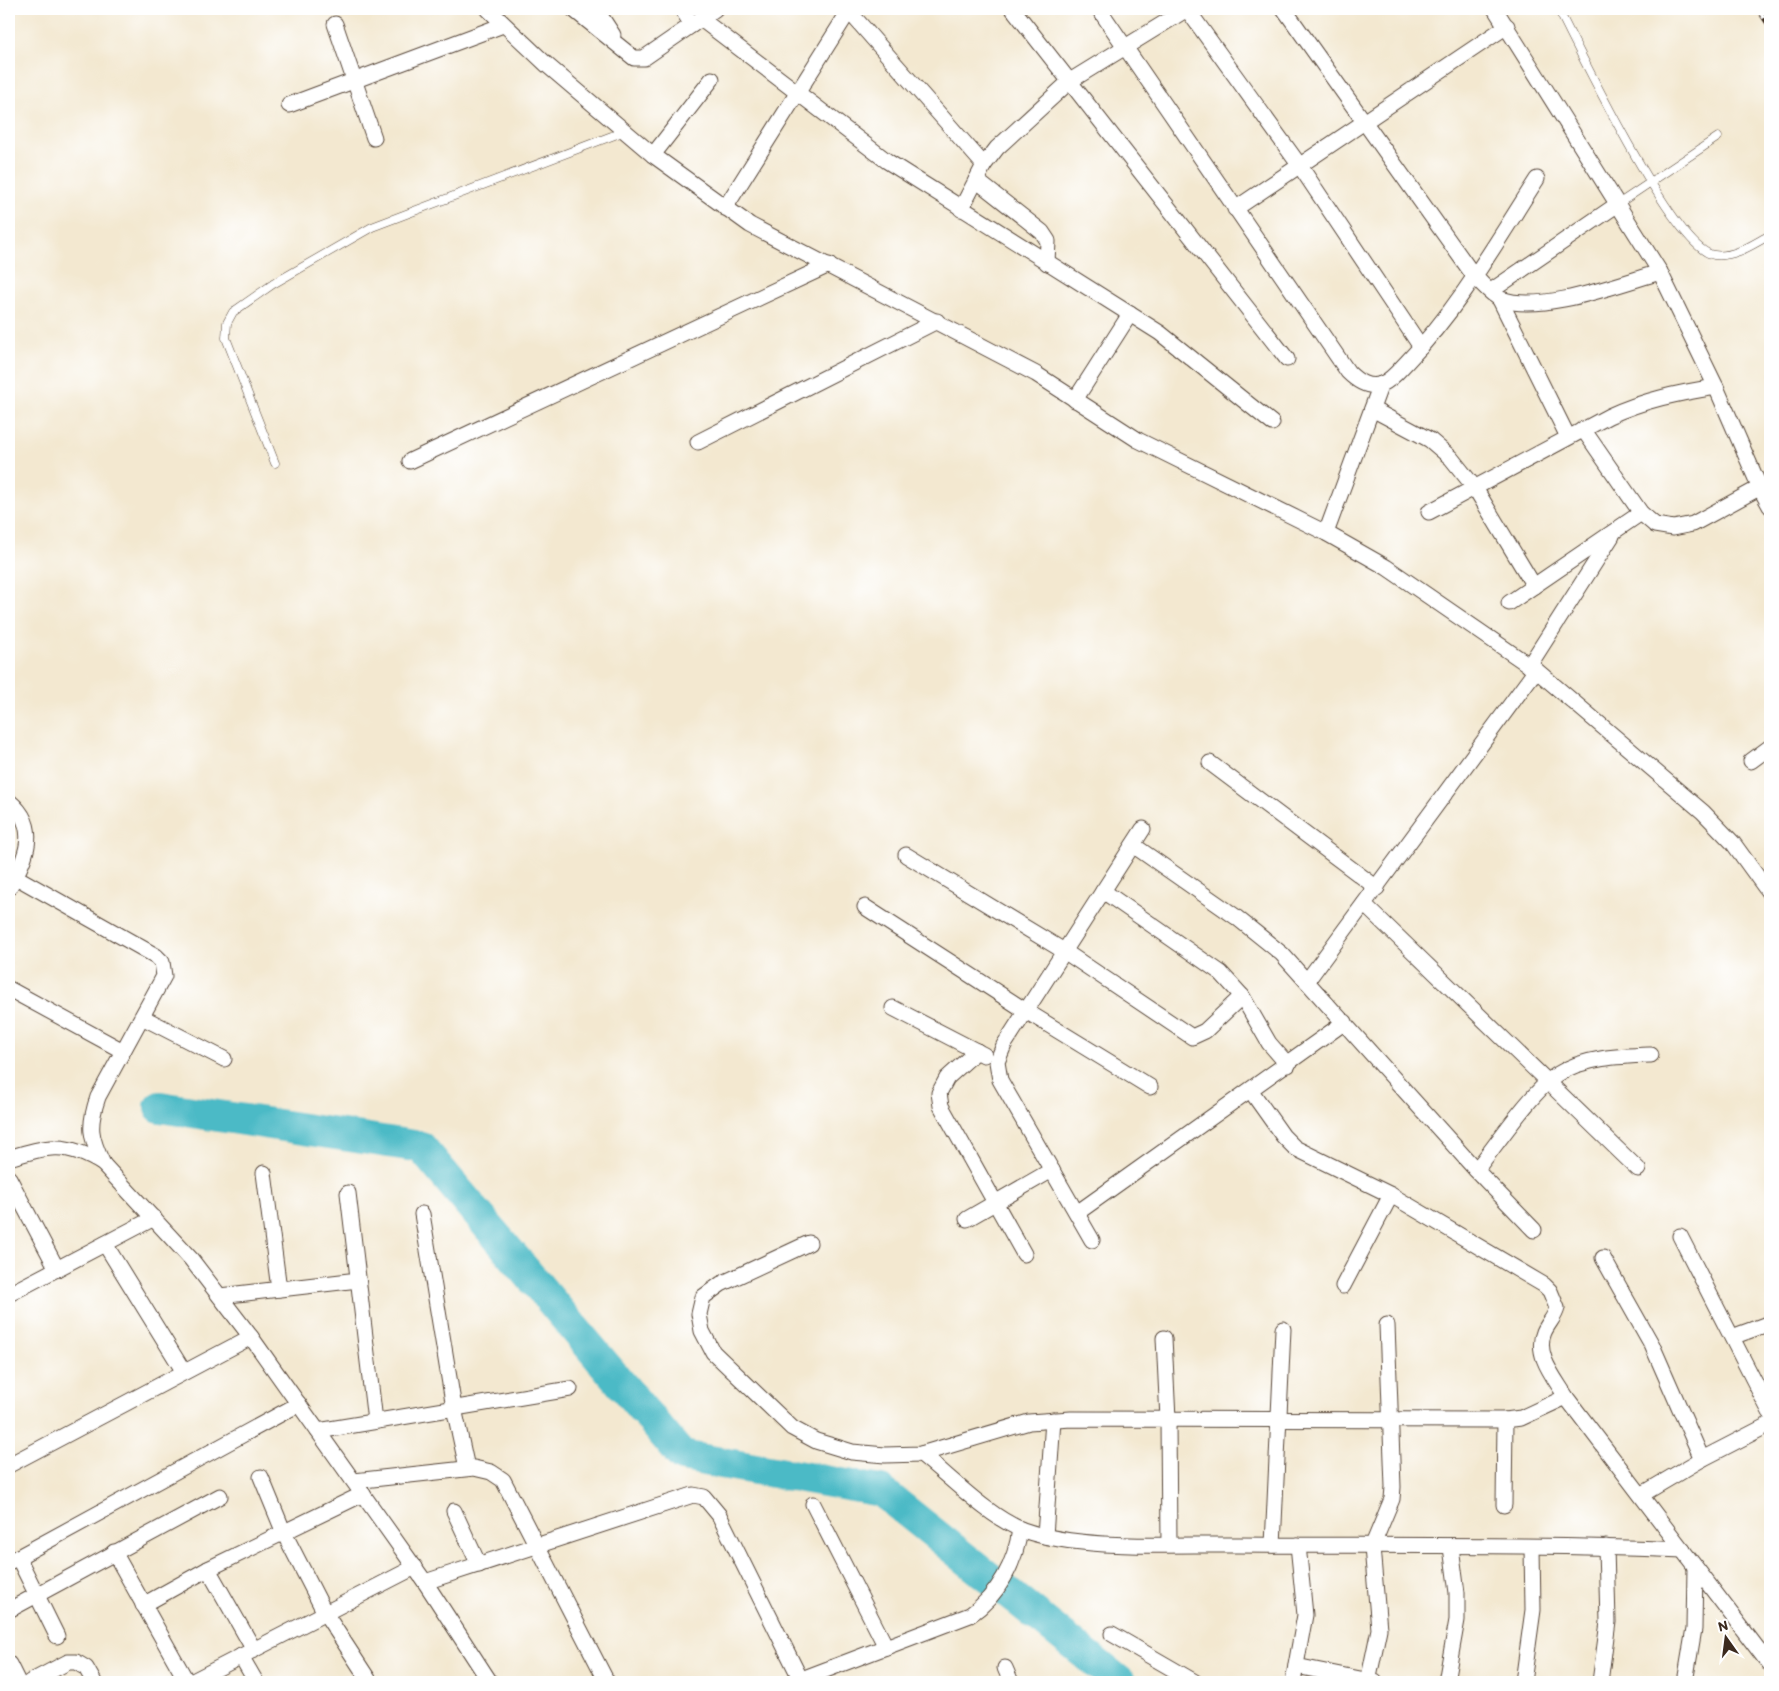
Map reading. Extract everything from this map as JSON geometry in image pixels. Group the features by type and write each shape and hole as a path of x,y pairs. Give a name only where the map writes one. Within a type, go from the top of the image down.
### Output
{"street":[{"path":"488,9 503,25 625,132 653,155 750,225 1036,374 1138,440 1326,532 1386,566 1533,668 1703,812 1733,843 1770,894"},
{"path":"573,9 634,58 644,58 715,9"},
{"path":"596,9 621,47"},
{"path":"682,9 886,161 1160,333 1272,423"},
{"path":"1013,9 1287,359"},
{"path":"1099,9 1348,372 1358,381 1369,385 1381,384 1390,379 1421,347 1474,276 1537,179"},
{"path":"961,208 984,165 997,148 1070,81 1187,9 1300,166 1421,347"},
{"path":"1284,9 1474,276 1495,295 1568,437"},
{"path":"1495,9 1660,272 1765,485 1770,506"},
{"path":"725,208 848,10 984,165"},
{"path":"335,24 374,138"},
{"path":"289,105 503,25"},
{"path":"1235,209 1507,26"},
{"path":"653,155 712,79"},
{"path":"976,180 1042,232 1048,241 1047,263"},
{"path":"1495,295 1618,204"},
{"path":"410,461 829,265"},
{"path":"1495,295 1521,303 1551,302 1660,272"},
{"path":"1075,400 1130,314"},
{"path":"698,442 937,321"},
{"path":"1326,532 1381,384"},
{"path":"1429,512 1583,429 1638,403 1669,394 1716,387"},
{"path":"1372,409 1442,449 1475,488 1534,586"},
{"path":"1583,429 1641,513 1655,525 1673,528 1693,524 1765,485"},
{"path":"1509,603 1641,513"},
{"path":"1307,981 1377,888 1533,668 1615,531"},
{"path":"1751,761 1770,747"},
{"path":"1210,763 1377,888"},
{"path":"9,801 15,806 25,825 29,841 24,861 12,883 156,956 162,962 164,976 98,1097 92,1116 93,1142 103,1164"},
{"path":"1092,1240 1000,1080 997,1062 1004,1045 1143,830"},
{"path":"1133,845 1262,937 1307,981 1476,1170 1534,1230"},
{"path":"906,855 1064,951 1192,1037 1205,1031 1242,996"},
{"path":"1103,891 1221,973 1242,996 1270,1043 1288,1065"},
{"path":"1364,904 1638,1169"},
{"path":"865,907 1026,1011 1150,1087"},
{"path":"9,989 123,1051"},
{"path":"893,1008 997,1062"},
{"path":"142,1017 224,1059"},
{"path":"1076,1213 1288,1065 1345,1022"},
{"path":"977,1051 947,1078 938,1093 941,1106 1024,1254"},
{"path":"1476,1170 1548,1083 1558,1074 1578,1064 1620,1056 1651,1055"},
{"path":"1251,1091 1283,1136 1295,1148 1391,1195 1550,1291 1557,1308 1544,1333 1540,1349 1545,1362 1566,1397 1770,1665"},
{"path":"9,1158 34,1150 56,1147 75,1149 103,1164 154,1218 191,1259 220,1296 299,1404 415,1567 484,1680"},
{"path":"966,1219 1052,1170"},
{"path":"264,1173 279,1289"},
{"path":"9,1178 57,1269"},
{"path":"348,1193 375,1421"},
{"path":"1343,1286 1391,1195"},
{"path":"422,1214 454,1408 467,1468"},
{"path":"9,1294 154,1218"},
{"path":"1680,1236 1770,1412"},
{"path":"809,1243 721,1284 703,1297 699,1314 702,1331 713,1352 792,1428 816,1441 852,1452 885,1455 921,1454 1029,1422 1053,1420 1505,1420 1520,1418 1566,1397"},
{"path":"105,1244 184,1372"},
{"path":"1603,1258 1652,1345 1702,1459"},
{"path":"220,1296 358,1280"},
{"path":"1732,1337 1770,1324"},
{"path":"1296,1666 1370,1682 1379,1629 1372,1547 1392,1499 1392,1420 1388,1325"},
{"path":"1273,1545 1283,1329"},
{"path":"9,1465 251,1337"},
{"path":"1164,1338 1168,1419 1169,1544"},
{"path":"318,1431 570,1389"},
{"path":"57,1636 37,1595 14,1560 299,1404"},
{"path":"1045,1536 1053,1420"},
{"path":"1504,1505 1505,1420"},
{"path":"1641,1495 1702,1459 1770,1424"},
{"path":"921,1454 997,1516 1020,1529 1045,1536 1097,1543 1372,1547 1532,1546 1682,1550"},
{"path":"354,1481 467,1468 491,1472 503,1480 607,1682"},
{"path":"261,1477 284,1533 324,1614 370,1682"},
{"path":"144,1605 208,1569 363,1494"},
{"path":"425,1582 693,1494 704,1497 719,1515 798,1681 970,1614 989,1599 1014,1560 1020,1529"},
{"path":"9,1610 220,1496"},
{"path":"813,1504 886,1647"},
{"path":"454,1511 479,1565"},
{"path":"1293,1682 1304,1616 1298,1545"},
{"path":"1523,1682 1533,1610 1532,1546"},
{"path":"1446,1682 1458,1620 1457,1593 1451,1547"},
{"path":"1600,1682 1608,1622 1606,1547"},
{"path":"114,1552 188,1682"},
{"path":"191,1682 415,1567"},
{"path":"1685,1682 1694,1628 1695,1567"},
{"path":"208,1569 248,1653 256,1682"},
{"path":"1112,1634 1195,1682"},
{"path":"30,1682 68,1662 76,1662 86,1668 94,1682"},
{"path":"9,1664 18,1682"}],"lane":[{"path":"1558,9 1649,183 1697,247 1704,252 1714,255 1728,254 1770,235"},
{"path":"275,463 226,338 227,323 233,312 273,284 372,227 625,132"},
{"path":"1618,204 1718,138"}],"waterway":[{"path":"160,1107 421,1147 682,1456 881,1491 1120,1682"}],"railway":[{"path":"1758,9 1770,26"}]}
